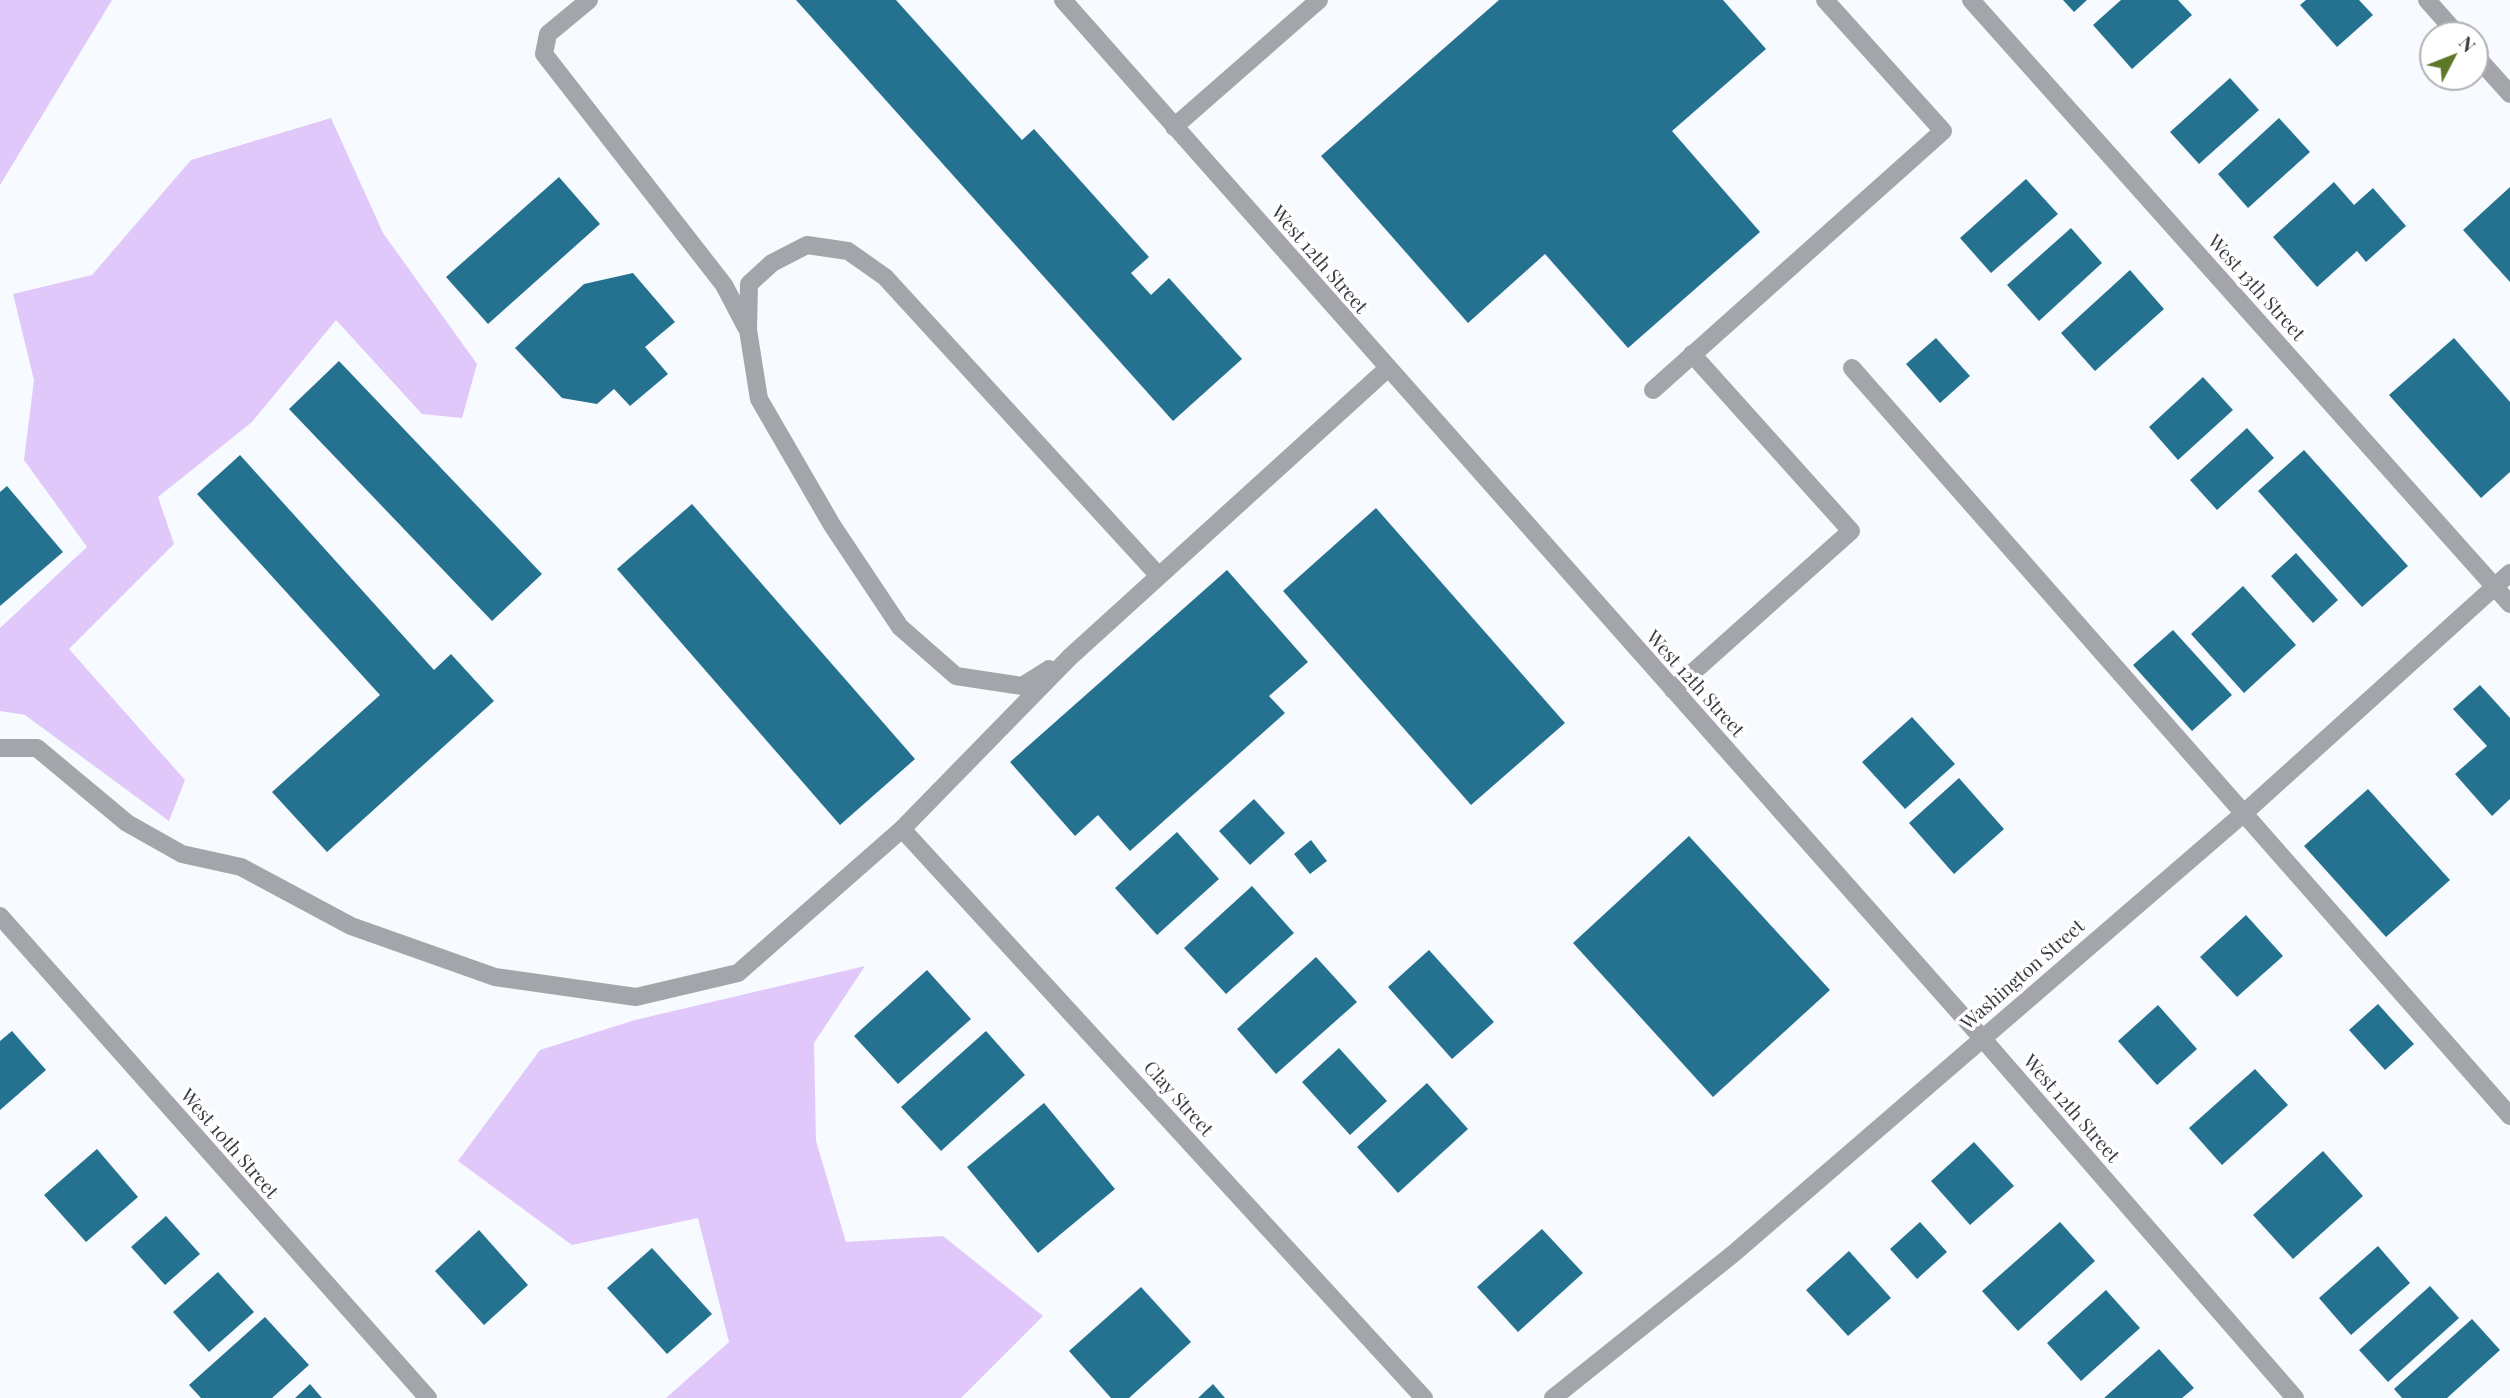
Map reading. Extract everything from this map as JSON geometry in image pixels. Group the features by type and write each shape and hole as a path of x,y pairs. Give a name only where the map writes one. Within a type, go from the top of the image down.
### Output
{"street":[{"path":"589,0 548,34 544,54 724,285 747,330"},
{"name":"West 12th Street","path":"1063,0 1982,1038 2295,1398"},
{"path":"1174,127 1319,0"},
{"path":"1653,390 1943,131 1825,0"},
{"name":"West 13th Street","path":"1970,0 2510,604"},
{"path":"2427,0 2446,21"},
{"path":"2489,71 2510,94"},
{"path":"1070,657 1022,686 956,676 900,627 832,525 759,398 747,330 749,284 772,263 807,245 848,251 885,277 1159,576"},
{"path":"1673,690 1851,531 1692,354"},
{"path":"1852,368 2242,814 2510,1115"},
{"path":"0,748 37,748 127,823 182,854 241,867 351,926 495,977 636,997 738,973 902,829 1070,657 1387,369"},
{"name":"Washington Street","path":"1553,1398 1733,1254 2242,814 2510,572"},
{"name":"Clay Street","path":"902,829 1424,1398"},
{"name":"West 10th Street","path":"0,916 428,1398"}],"shaded area":[{"path":"0,0 112,0 0,185"},
{"path":"331,118 383,233 477,364 462,418 422,414 336,320 252,422 158,497 174,544 69,649 185,780 169,821 25,715 0,711 0,628 87,547 24,460 34,380 13,294 92,275 191,160"},
{"path":"865,966 814,1043 816,1141 846,1242 943,1236 1043,1316 961,1398 666,1398 729,1342 698,1218 572,1245 458,1161 540,1050 635,1020"}],"building":[{"path":"796,0 896,0 1022,140 1034,129 1149,257 1131,273 1151,295 1169,278 1242,359 1173,421"},
{"path":"1499,0 1723,0 1766,49 1672,131 1760,232 1628,348 1545,254 1468,323 1321,156"},
{"path":"2063,0 2087,0 2074,12"},
{"path":"2121,0 2178,0 2192,15 2132,69 2093,25"},
{"path":"2306,0 2359,0 2373,15 2337,47 2300,5"},
{"path":"2230,78 2259,110 2199,164 2170,132"},
{"path":"2279,118 2310,152 2248,208 2218,174"},
{"path":"559,177 600,224 488,324 446,277"},
{"path":"2026,179 2058,214 1991,273 1960,238"},
{"path":"2334,182 2354,205 2373,188 2406,226 2366,262 2357,251 2317,287 2273,237"},
{"path":"2510,187 2510,282 2463,230"},
{"path":"2071,228 2102,263 2039,321 2007,285"},
{"path":"2130,270 2164,309 2095,371 2061,333"},
{"path":"633,273 675,322 645,347 668,374 630,406 614,389 597,404 562,398 515,348 584,284"},
{"path":"1936,338 1970,376 1940,403 1906,364"},
{"path":"2454,338 2510,402 2510,472 2481,498 2389,395"},
{"path":"339,361 542,574 492,621 289,409"},
{"path":"2203,377 2233,410 2178,460 2149,427"},
{"path":"2247,428 2274,458 2217,510 2190,480"},
{"path":"2304,450 2408,566 2362,607 2258,491"},
{"path":"240,455 434,670 451,654 494,701 327,852 272,792 380,695 197,494"},
{"path":"7,486 63,552 0,606 0,492"},
{"path":"692,504 915,759 840,825 617,569"},
{"path":"1376,508 1565,723 1471,805 1283,591"},
{"path":"2296,553 2338,600 2313,623 2271,576"},
{"path":"1227,570 1308,662 1269,696 1285,713 1130,851 1098,815 1075,836 1010,762"},
{"path":"2243,586 2296,645 2244,693 2191,634"},
{"path":"2173,630 2232,695 2192,731 2133,665"},
{"path":"2480,685 2510,718 2510,799 2492,816 2455,774 2487,746 2453,709"},
{"path":"1912,717 1955,764 1905,809 1862,762"},
{"path":"1959,778 2004,829 1954,874 1909,823"},
{"path":"2368,789 2450,880 2386,937 2304,846"},
{"path":"1254,799 1285,833 1250,865 1219,831"},
{"path":"1177,832 1219,879 1157,935 1115,888"},
{"path":"1689,836 1830,990 1713,1097 1573,943"},
{"path":"1311,840 1327,861 1310,874 1294,854"},
{"path":"1252,886 1294,933 1226,994 1184,948"},
{"path":"2246,915 2283,956 2237,997 2200,957"},
{"path":"1429,950 1494,1022 1452,1059 1388,987"},
{"path":"1316,957 1357,1002 1276,1074 1237,1029"},
{"path":"927,970 971,1019 898,1084 854,1036"},
{"path":"2378,1004 2414,1044 2385,1070 2349,1030"},
{"path":"2158,1005 2197,1049 2157,1085 2118,1041"},
{"path":"12,1031 46,1070 0,1110 0,1041"},
{"path":"986,1031 1025,1075 941,1151 901,1107"},
{"path":"1339,1048 1387,1101 1350,1135 1302,1082"},
{"path":"2255,1069 2288,1105 2222,1165 2189,1128"},
{"path":"1427,1083 1468,1129 1398,1193 1357,1147"},
{"path":"1044,1103 1115,1189 1038,1253 967,1167"},
{"path":"1974,1142 2014,1186 1970,1225 1931,1181"},
{"path":"97,1149 138,1197 86,1242 44,1195"},
{"path":"2323,1151 2363,1196 2293,1259 2253,1215"},
{"path":"166,1216 200,1254 165,1285 131,1247"},
{"path":"1920,1222 1947,1252 1917,1279 1890,1249"},
{"path":"2060,1222 2095,1261 2018,1331 1982,1291"},
{"path":"1542,1229 1583,1273 1518,1332 1477,1287"},
{"path":"479,1230 528,1285 484,1325 435,1271"},
{"path":"2378,1246 2410,1283 2351,1335 2319,1298"},
{"path":"652,1248 712,1314 667,1354 607,1288"},
{"path":"1849,1251 1891,1298 1848,1336 1806,1290"},
{"path":"218,1272 254,1312 209,1352 173,1312"},
{"path":"2430,1286 2459,1318 2388,1382 2359,1350"},
{"path":"1141,1287 1191,1342 1129,1398 1111,1398 1069,1351"},
{"path":"2106,1290 2140,1328 2081,1381 2047,1343"},
{"path":"265,1317 309,1365 272,1398 201,1398 189,1385"},
{"path":"2472,1319 2500,1350 2447,1398 2402,1398 2394,1389"},
{"path":"2159,1349 2194,1388 2182,1398 2104,1398"},
{"path":"310,1384 322,1398 295,1398"},
{"path":"1213,1384 1225,1398 1198,1398"}]}
